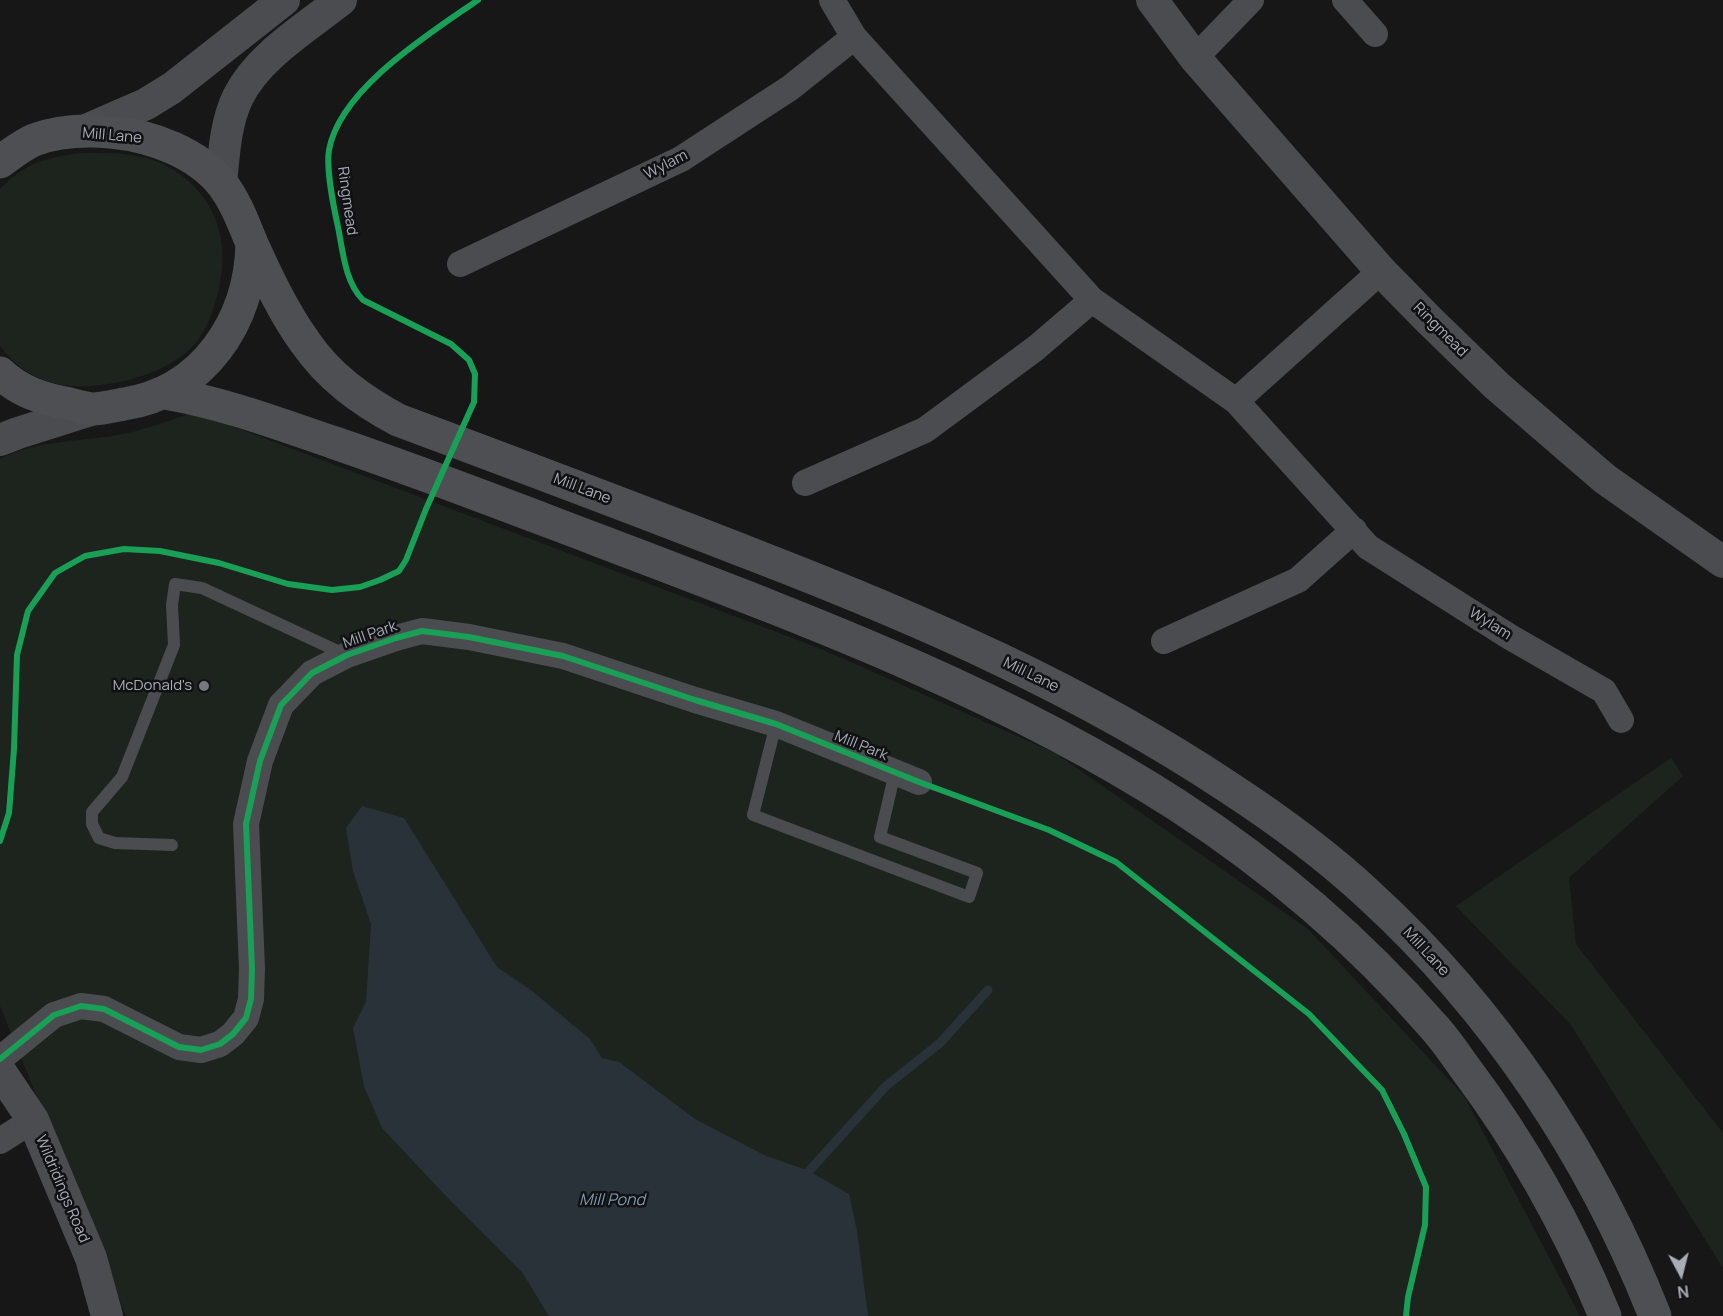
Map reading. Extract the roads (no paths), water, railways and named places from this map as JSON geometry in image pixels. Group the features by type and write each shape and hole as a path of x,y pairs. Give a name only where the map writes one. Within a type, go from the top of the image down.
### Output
{"main road":[{"name":"Mill Lane","path":"0,162 32,141 84,131 121,133 156,141 173,148 201,165 221,183 242,217 269,279 305,343 327,369 364,401 398,420 679,526 939,629 1120,719 1216,779 1310,845 1367,892 1456,984 1519,1064 1559,1123 1591,1177 1621,1236 1655,1316"},
{"name":"Mill Lane","path":"0,133 32,141"},
{"name":"Mill Lane","path":"0,373 12,384 41,398 94,409 148,400 165,393 199,370 212,356 225,336 248,285 252,243"},
{"name":"Mill Lane","path":"165,393 237,409 402,466 818,625 913,665 1026,720 1102,760 1179,806 1249,856 1329,920 1435,1028 1503,1121 1534,1172 1567,1232 1605,1316"}],"street":[{"path":"84,131 146,104 172,88 284,0"},
{"path":"221,183 230,118 237,98 247,81 271,56 341,0"},
{"name":"Wylam","path":"832,0 854,37 1092,300 1236,400 1368,547 1510,637 1604,691 1621,720"},
{"name":"Ringmead","path":"1128,0 1195,58"},
{"name":"Ringmead","path":"1152,0 1195,58 1381,271 1497,386 1605,479 1723,562"},
{"path":"1195,58 1251,0"},
{"path":"1352,2 1375,34"},
{"name":"Wylam","path":"460,264 681,159 790,88 854,37"},
{"path":"1236,400 1381,271"},
{"path":"805,483 925,430 1036,348 1092,300"},
{"path":"0,440 94,409"},
{"path":"1164,641 1298,580 1354,530"},
{"name":"Mill Park","path":"0,1059 54,1016 81,1006 104,1009 179,1047 201,1050 220,1044 233,1034 246,1018 251,999 252,969 246,824 260,761 281,705 312,673 347,655 396,638 422,631 469,637 563,656 776,724 919,782"},
{"name":"Wildridings Road","path":"0,1071 33,1120 91,1258 107,1316"},
{"path":"0,1141 33,1120"}],"lane":[{"path":"172,845 115,843 99,838 92,824 92,812 122,777 174,645 172,605 175,584 202,588 347,655"},
{"path":"776,724 753,815 969,897 977,873 880,837 895,772"}],"water":[{"name":"Mill Pond","path":"362,806 404,818 497,967 532,991 590,1039 602,1058 619,1062 695,1119 764,1155 809,1171 849,1194 857,1231 868,1316 549,1316 522,1272 382,1128 364,1086 353,1028 366,1002 371,924 353,871 346,828"}],"waterway":[{"path":"809,1171 886,1086 940,1043 988,990"}],"place":[{"name":"McDonald's","path":"204,686"}]}
